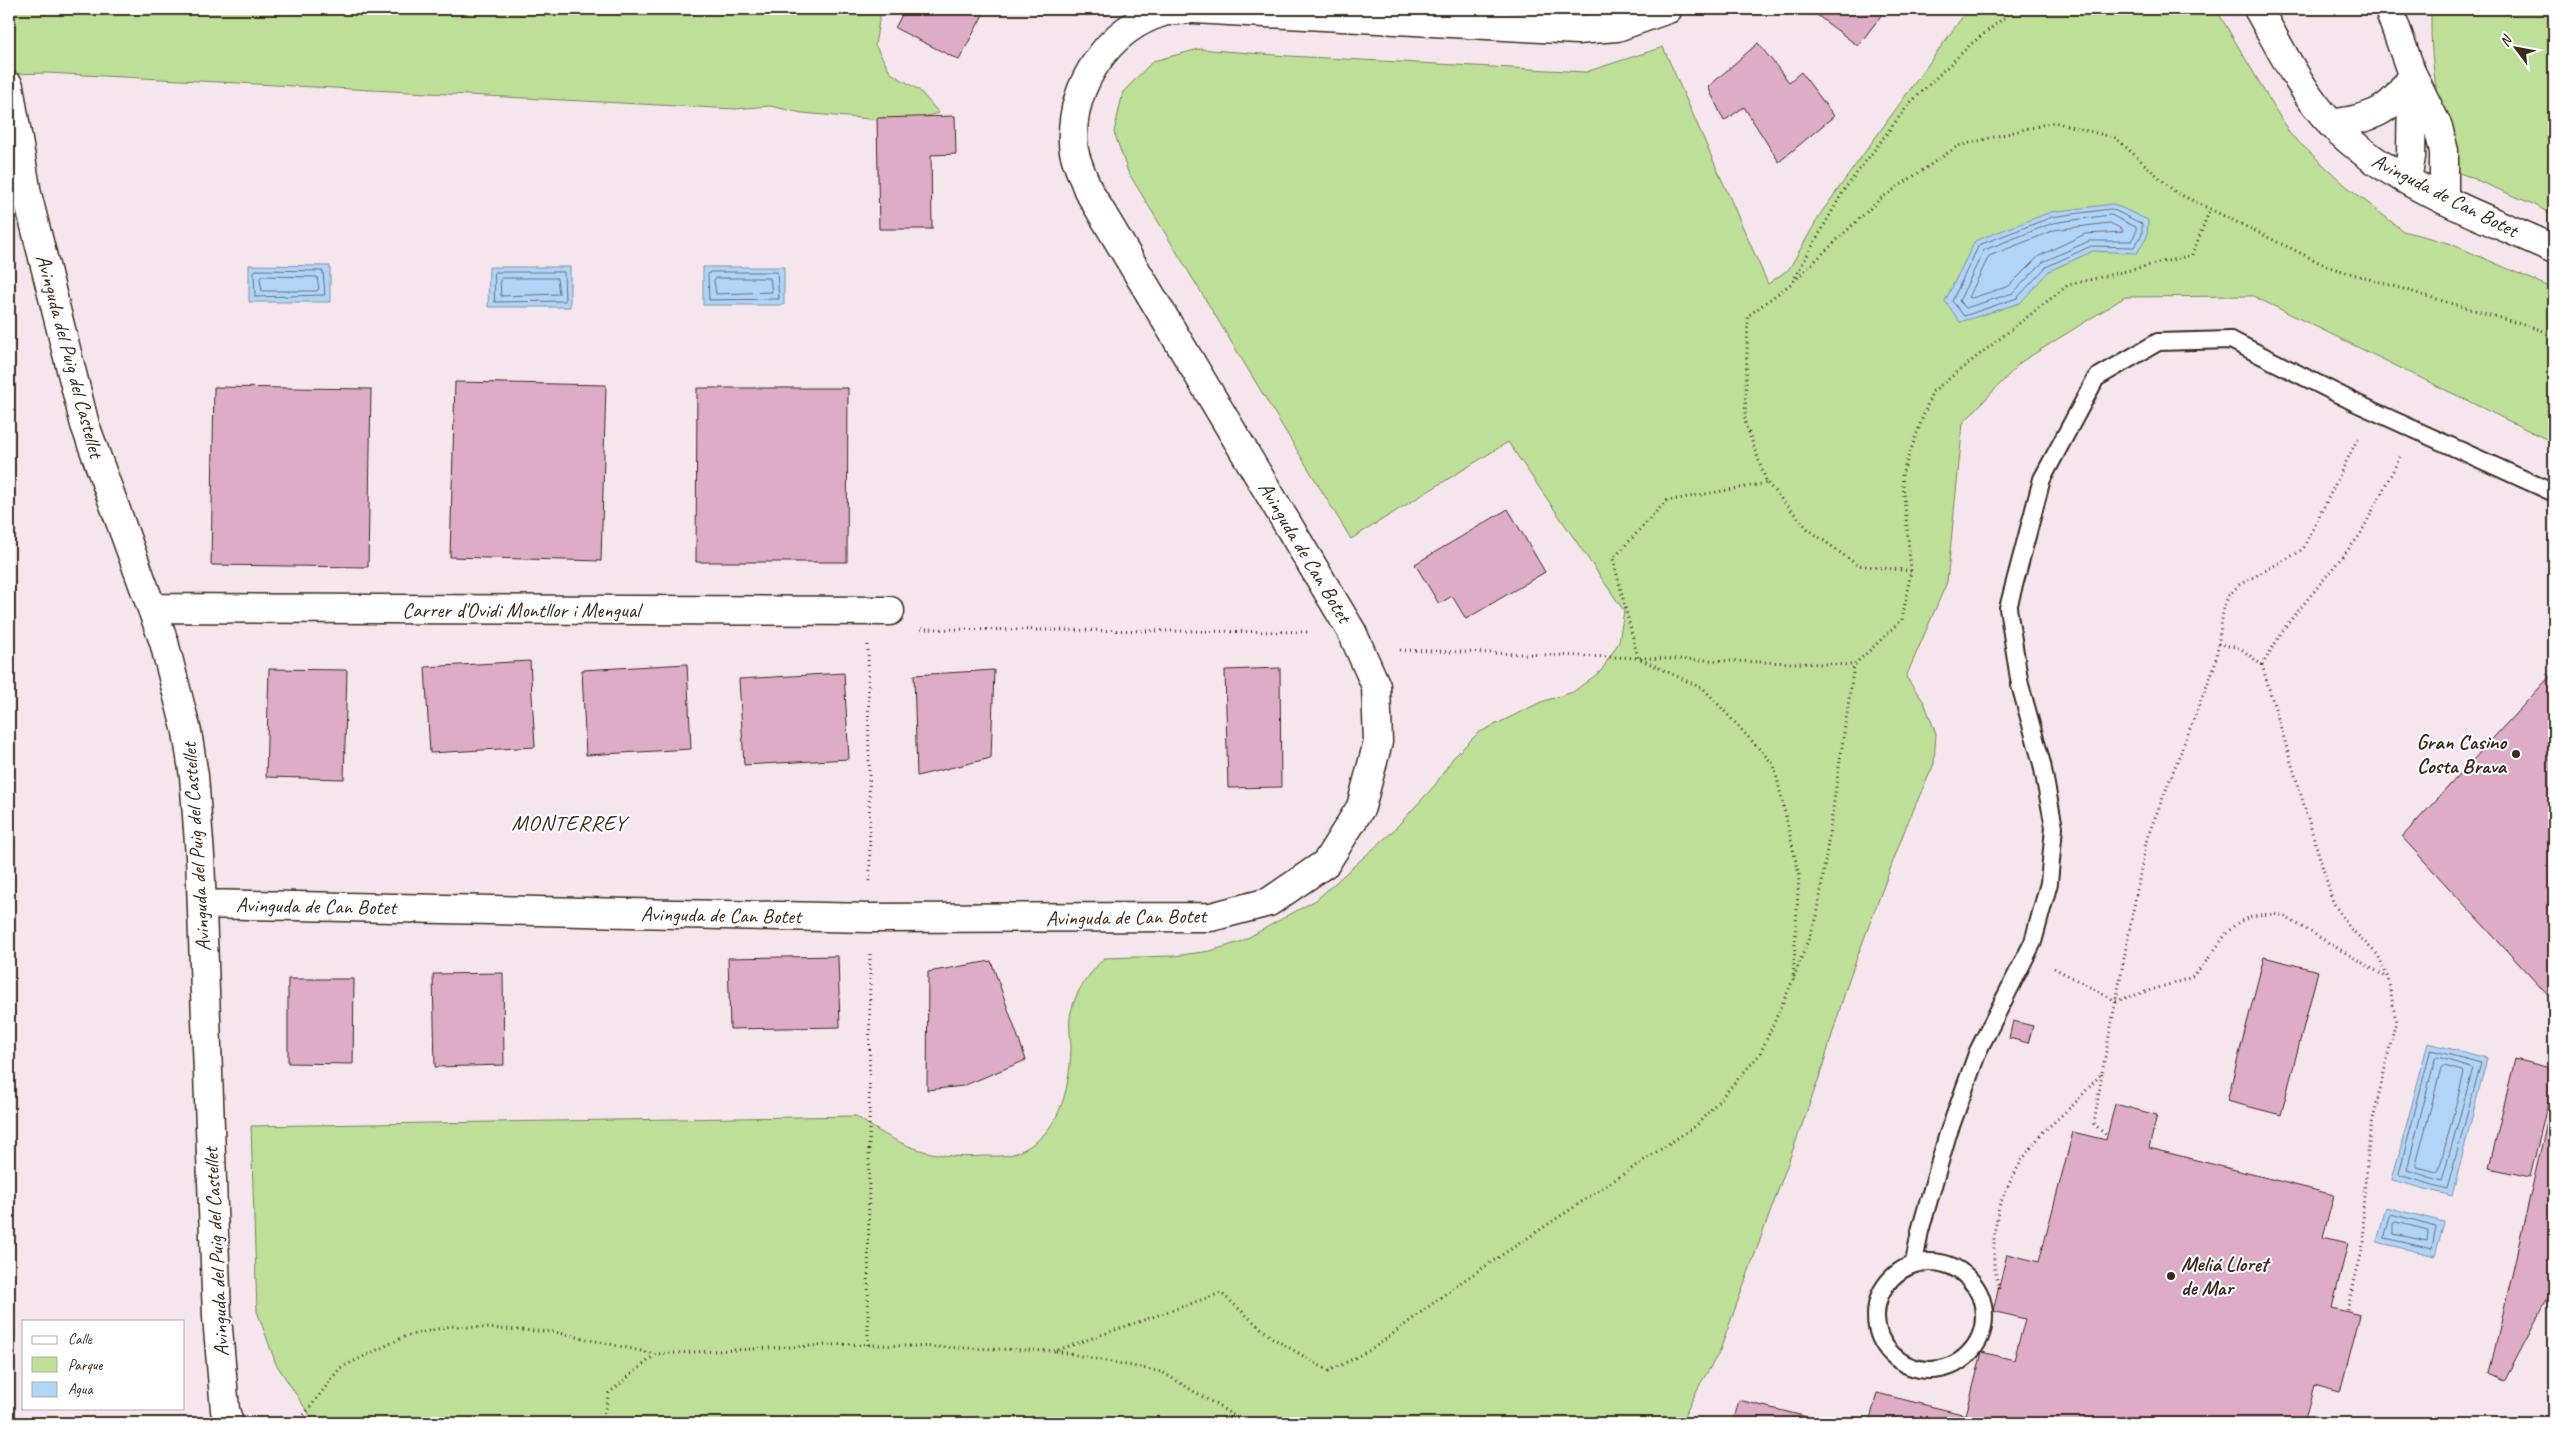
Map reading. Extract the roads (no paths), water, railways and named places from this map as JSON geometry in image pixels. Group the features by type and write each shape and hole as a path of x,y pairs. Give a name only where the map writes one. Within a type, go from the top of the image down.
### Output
{"street":[{"name":"Avinguda de Can Botet","path":"202,904 870,918 1211,918 1269,902 1326,863 1361,807 1378,742 1376,686 1356,641 1088,190 1073,144 1074,119 1080,90 1095,64 1114,41 1139,23 1163,12 1190,9"},
{"path":"1194,9 1577,30 1617,26 1668,9"},
{"name":"Avinguda de Can Botet","path":"2258,9 2309,96 2331,124 2376,162 2444,199 2554,249"},
{"path":"2389,9 2412,74 2440,135 2444,151 2444,199"},
{"path":"2331,124 2362,119 2385,109 2402,94 2412,74"},
{"path":"2407,180 2411,157 2412,74"},
{"name":"Avinguda del Puig del Castellet","path":"9,86 27,194 84,426 152,608 175,680 187,732 194,776 202,904 217,1317 226,1419"},
{"name":"Carrer d'Ovidi Montllor i Mengual","path":"152,608 890,611"}],"lane":[{"path":"1914,1263 1920,1231 1947,1137 1978,1051 2026,956 2049,883 2054,827 2042,764 2020,685 2008,608 2042,479 2096,378 2158,342 2231,340 2372,411 2554,493"},
{"path":"1932,1261 1949,1264 1965,1273 1976,1286 1984,1302 1985,1320 1980,1338 1970,1352 1957,1364 1940,1370 1921,1370 1904,1364 1890,1353 1879,1337 1875,1320 1877,1301 1885,1284 1898,1272 1914,1263 1932,1261"}],"water":[{"path":"2113,204 2148,220 2147,237 2137,253 2093,251 2049,271 2020,303 1960,322 1945,301 1975,241 2051,212"},
{"path":"249,265 330,266 330,302 249,302"},
{"path":"489,267 570,267 570,307 488,307"},
{"path":"703,267 784,267 784,305 703,305"},
{"path":"2428,1043 2487,1058 2452,1196 2392,1180"},
{"path":"2386,1207 2444,1222 2435,1256 2377,1242"}],"place":[{"name":"Gran Casino Costa Brava","path":"2516,754"},
{"name":"Meliá Lloret de Mar","path":"2171,1276"}],"district":[{"name":"MONTERREY","path":"569,823"}]}
